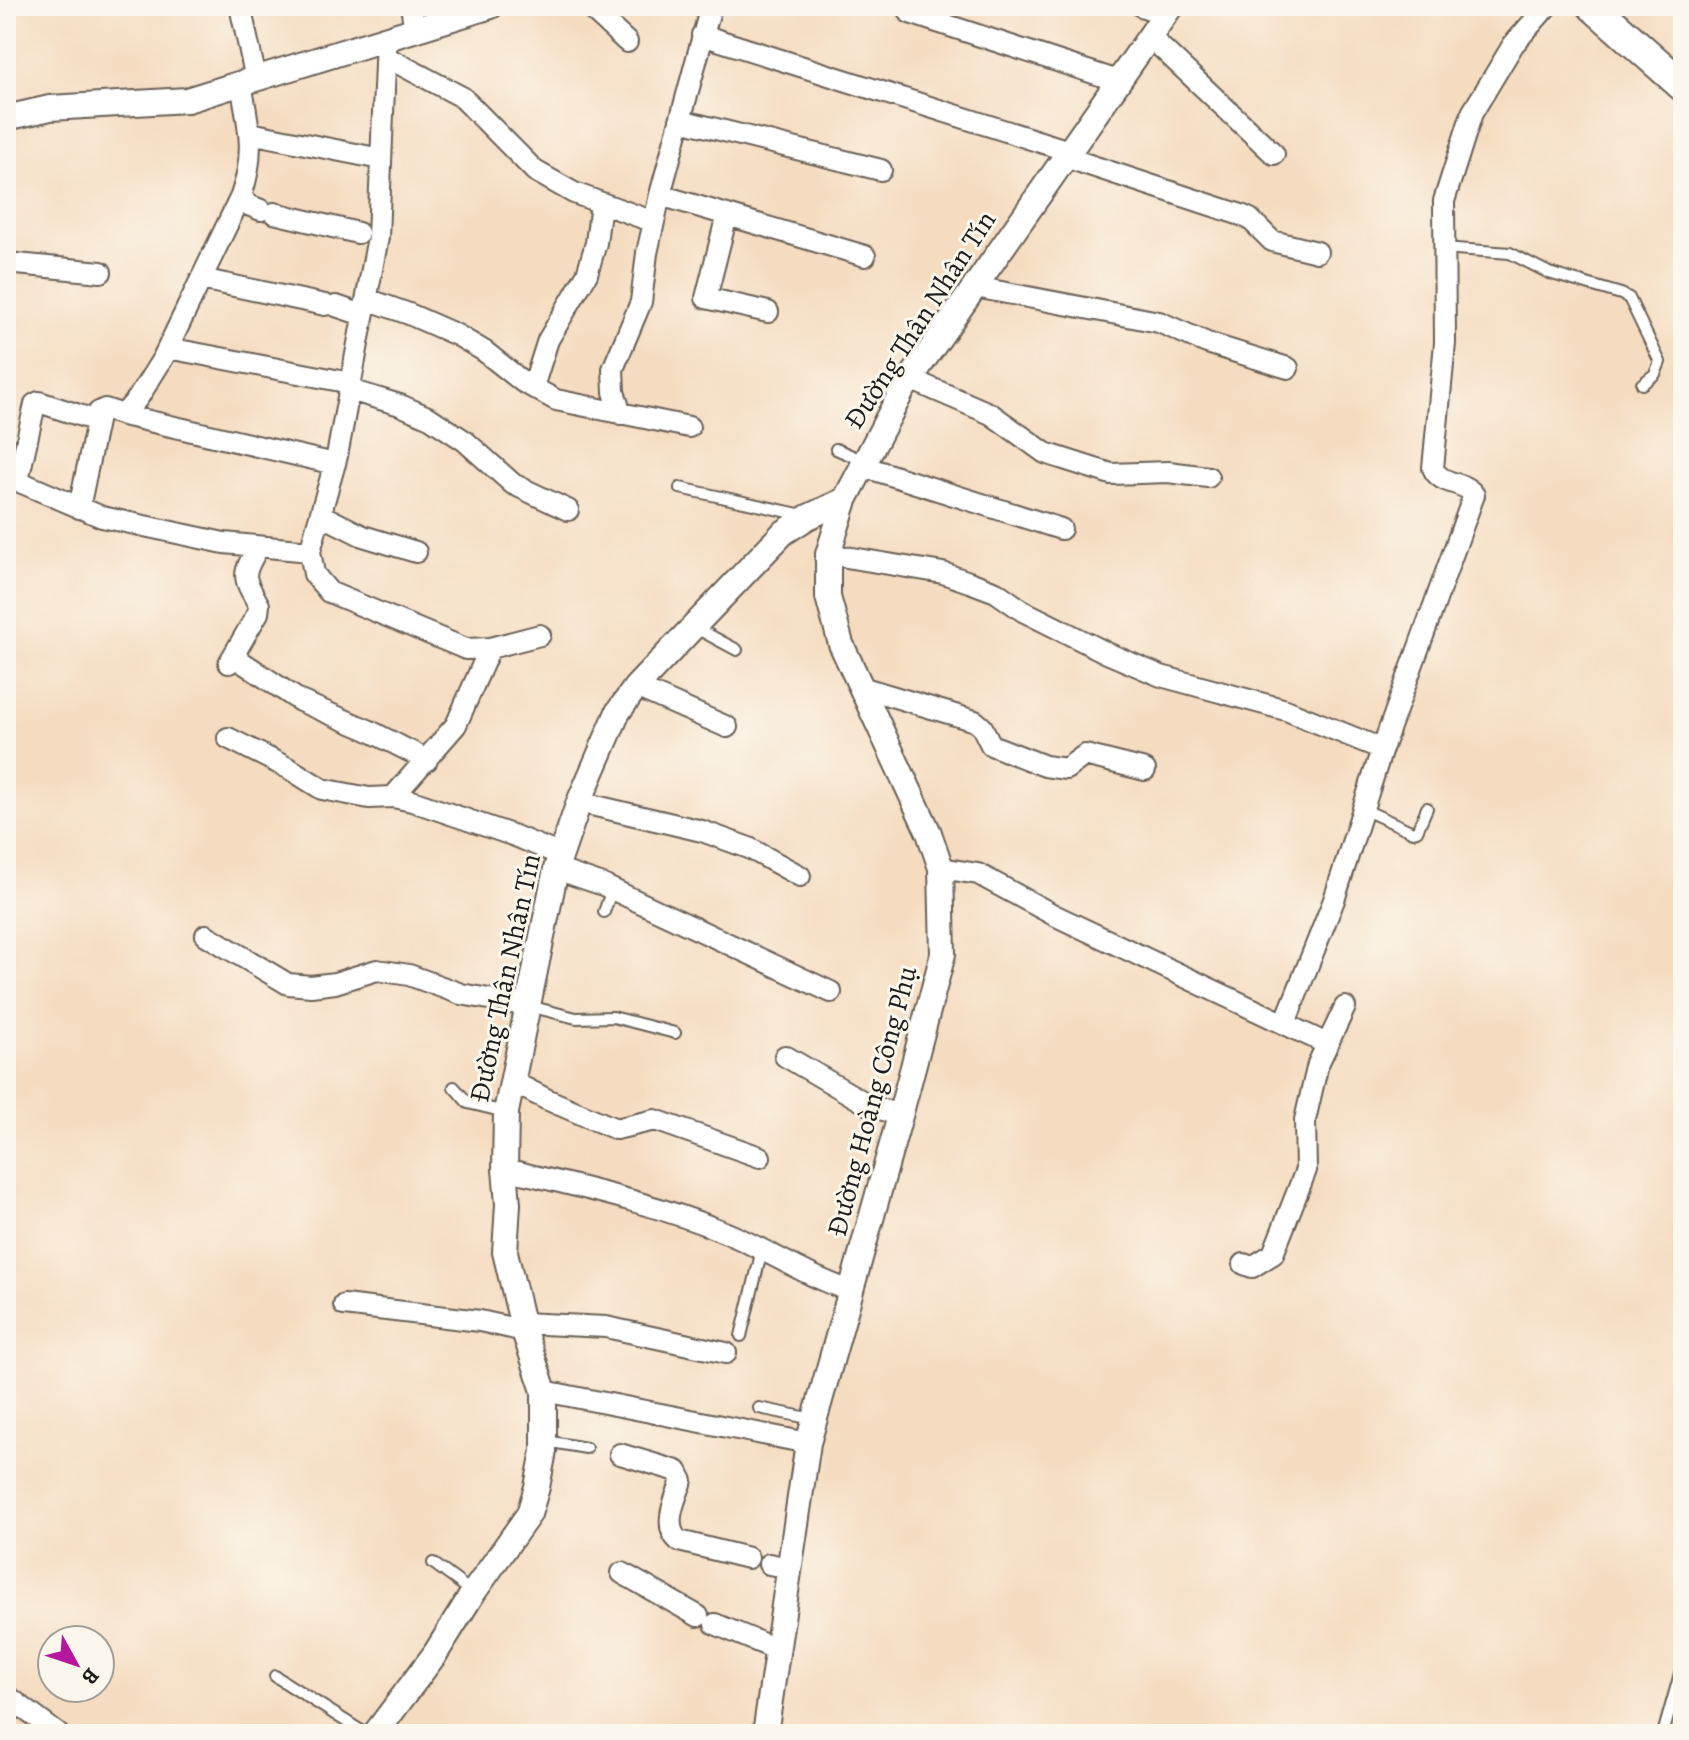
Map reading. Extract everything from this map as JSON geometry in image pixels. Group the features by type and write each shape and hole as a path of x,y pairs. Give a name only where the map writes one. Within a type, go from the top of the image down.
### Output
{"main road":[{"path":"1593,6 1683,86"}],"street":[{"path":"123,415 138,398 168,348 222,241 250,170 249,81 240,6"},
{"path":"6,118 50,108 187,100 249,81 386,48 413,18 491,6"},
{"path":"588,6 627,42"},
{"path":"621,414 614,392 613,369 641,302 660,195 711,6"},
{"path":"1141,6 1168,10"},
{"path":"1285,1023 1334,900 1382,749 1474,495 1467,488 1439,478 1433,468 1445,343 1444,201 1472,113 1513,45 1547,6"},
{"name":"Đường Thân Nhân Tín","path":"375,1734 435,1654 473,1593 529,1514 537,1487 544,1441 544,1391 523,1327 505,1252 508,1204 506,1112 558,862 579,802 618,712 636,687 783,533 845,500 910,379 1168,10"},
{"path":"910,13 1118,81"},
{"path":"702,35 1067,154 1241,215 1250,219 1272,241 1317,252"},
{"path":"1149,36 1274,154"},
{"path":"386,48 378,237 335,464 310,551 314,574 329,592 466,649 490,648 540,635"},
{"path":"386,48 462,97 535,171 574,193 654,222"},
{"path":"680,120 881,170"},
{"path":"250,133 381,159"},
{"path":"660,195 865,256"},
{"path":"241,196 248,205 267,212 358,233"},
{"path":"533,387 548,340 587,274 596,243 601,203"},
{"path":"727,215 706,298 768,312"},
{"path":"6,263 101,272"},
{"path":"201,279 330,306 365,307 409,314 457,335 556,400 689,427"},
{"path":"975,287 1159,322 1207,343 1288,368"},
{"path":"168,348 350,387 400,405 430,418 465,441 513,484 568,510"},
{"path":"910,379 983,409 1045,453 1111,474 1168,472 1208,477"},
{"path":"97,421 39,402 35,404 12,478 79,508 117,520 258,548 285,547 310,551"},
{"path":"79,508 101,409 335,464"},
{"path":"863,464 1061,529"},
{"name":"Đường Hoàng Công Phụ","path":"765,1734 778,1650 779,1566 808,1443 943,954 941,868 929,833 841,644 828,597 828,554 845,500"},
{"path":"321,515 363,536 416,552"},
{"path":"258,548 249,563 246,581 259,605 258,613 231,659 300,701 427,760"},
{"path":"828,554 943,573 972,583 996,592 1023,611 1107,653 1161,676 1286,710 1382,749"},
{"path":"393,797 456,725 490,648"},
{"path":"636,687 727,727"},
{"path":"861,687 975,721 982,727 991,745 1045,766 1066,769 1085,755 1145,770"},
{"path":"228,738 322,789 369,798 393,797 515,836 612,889 831,992"},
{"path":"579,802 702,831 749,848 800,876"},
{"path":"941,868 978,874 1054,915 1327,1044"},
{"path":"206,935 288,984 311,986 377,970 409,975 461,994 528,1006"},
{"path":"1244,1264 1252,1267 1273,1254 1306,1170 1308,1149 1305,1120 1318,1064 1345,1007"},
{"path":"785,1056 867,1104 900,1116"},
{"path":"513,1082 616,1129 655,1120 760,1157"},
{"path":"505,1169 690,1219 762,1250 819,1281 851,1291"},
{"path":"344,1305 523,1327 606,1327 726,1353"},
{"path":"544,1391 808,1443"},
{"path":"620,1454 677,1471 682,1481 670,1526 672,1535 679,1541 748,1558"},
{"path":"622,1573 706,1620 778,1650"},
{"path":"6,1695 58,1734"}],"lane":[{"path":"1443,248 1510,253 1549,273 1613,290 1629,298 1660,362 1655,374 1642,384"},
{"path":"836,449 863,464"},
{"path":"680,488 808,517"},
{"path":"694,627 737,650"},
{"path":"1363,809 1413,832 1417,831 1427,808"},
{"path":"604,912 612,889"},
{"path":"528,1006 567,1017 613,1017 675,1033"},
{"path":"454,1087 468,1103 506,1112"},
{"path":"741,1336 762,1250"},
{"path":"759,1408 815,1420"},
{"path":"544,1441 586,1448"},
{"path":"433,1563 473,1593"},
{"path":"1663,1734 1683,1663"},
{"path":"275,1676 366,1734"}]}
